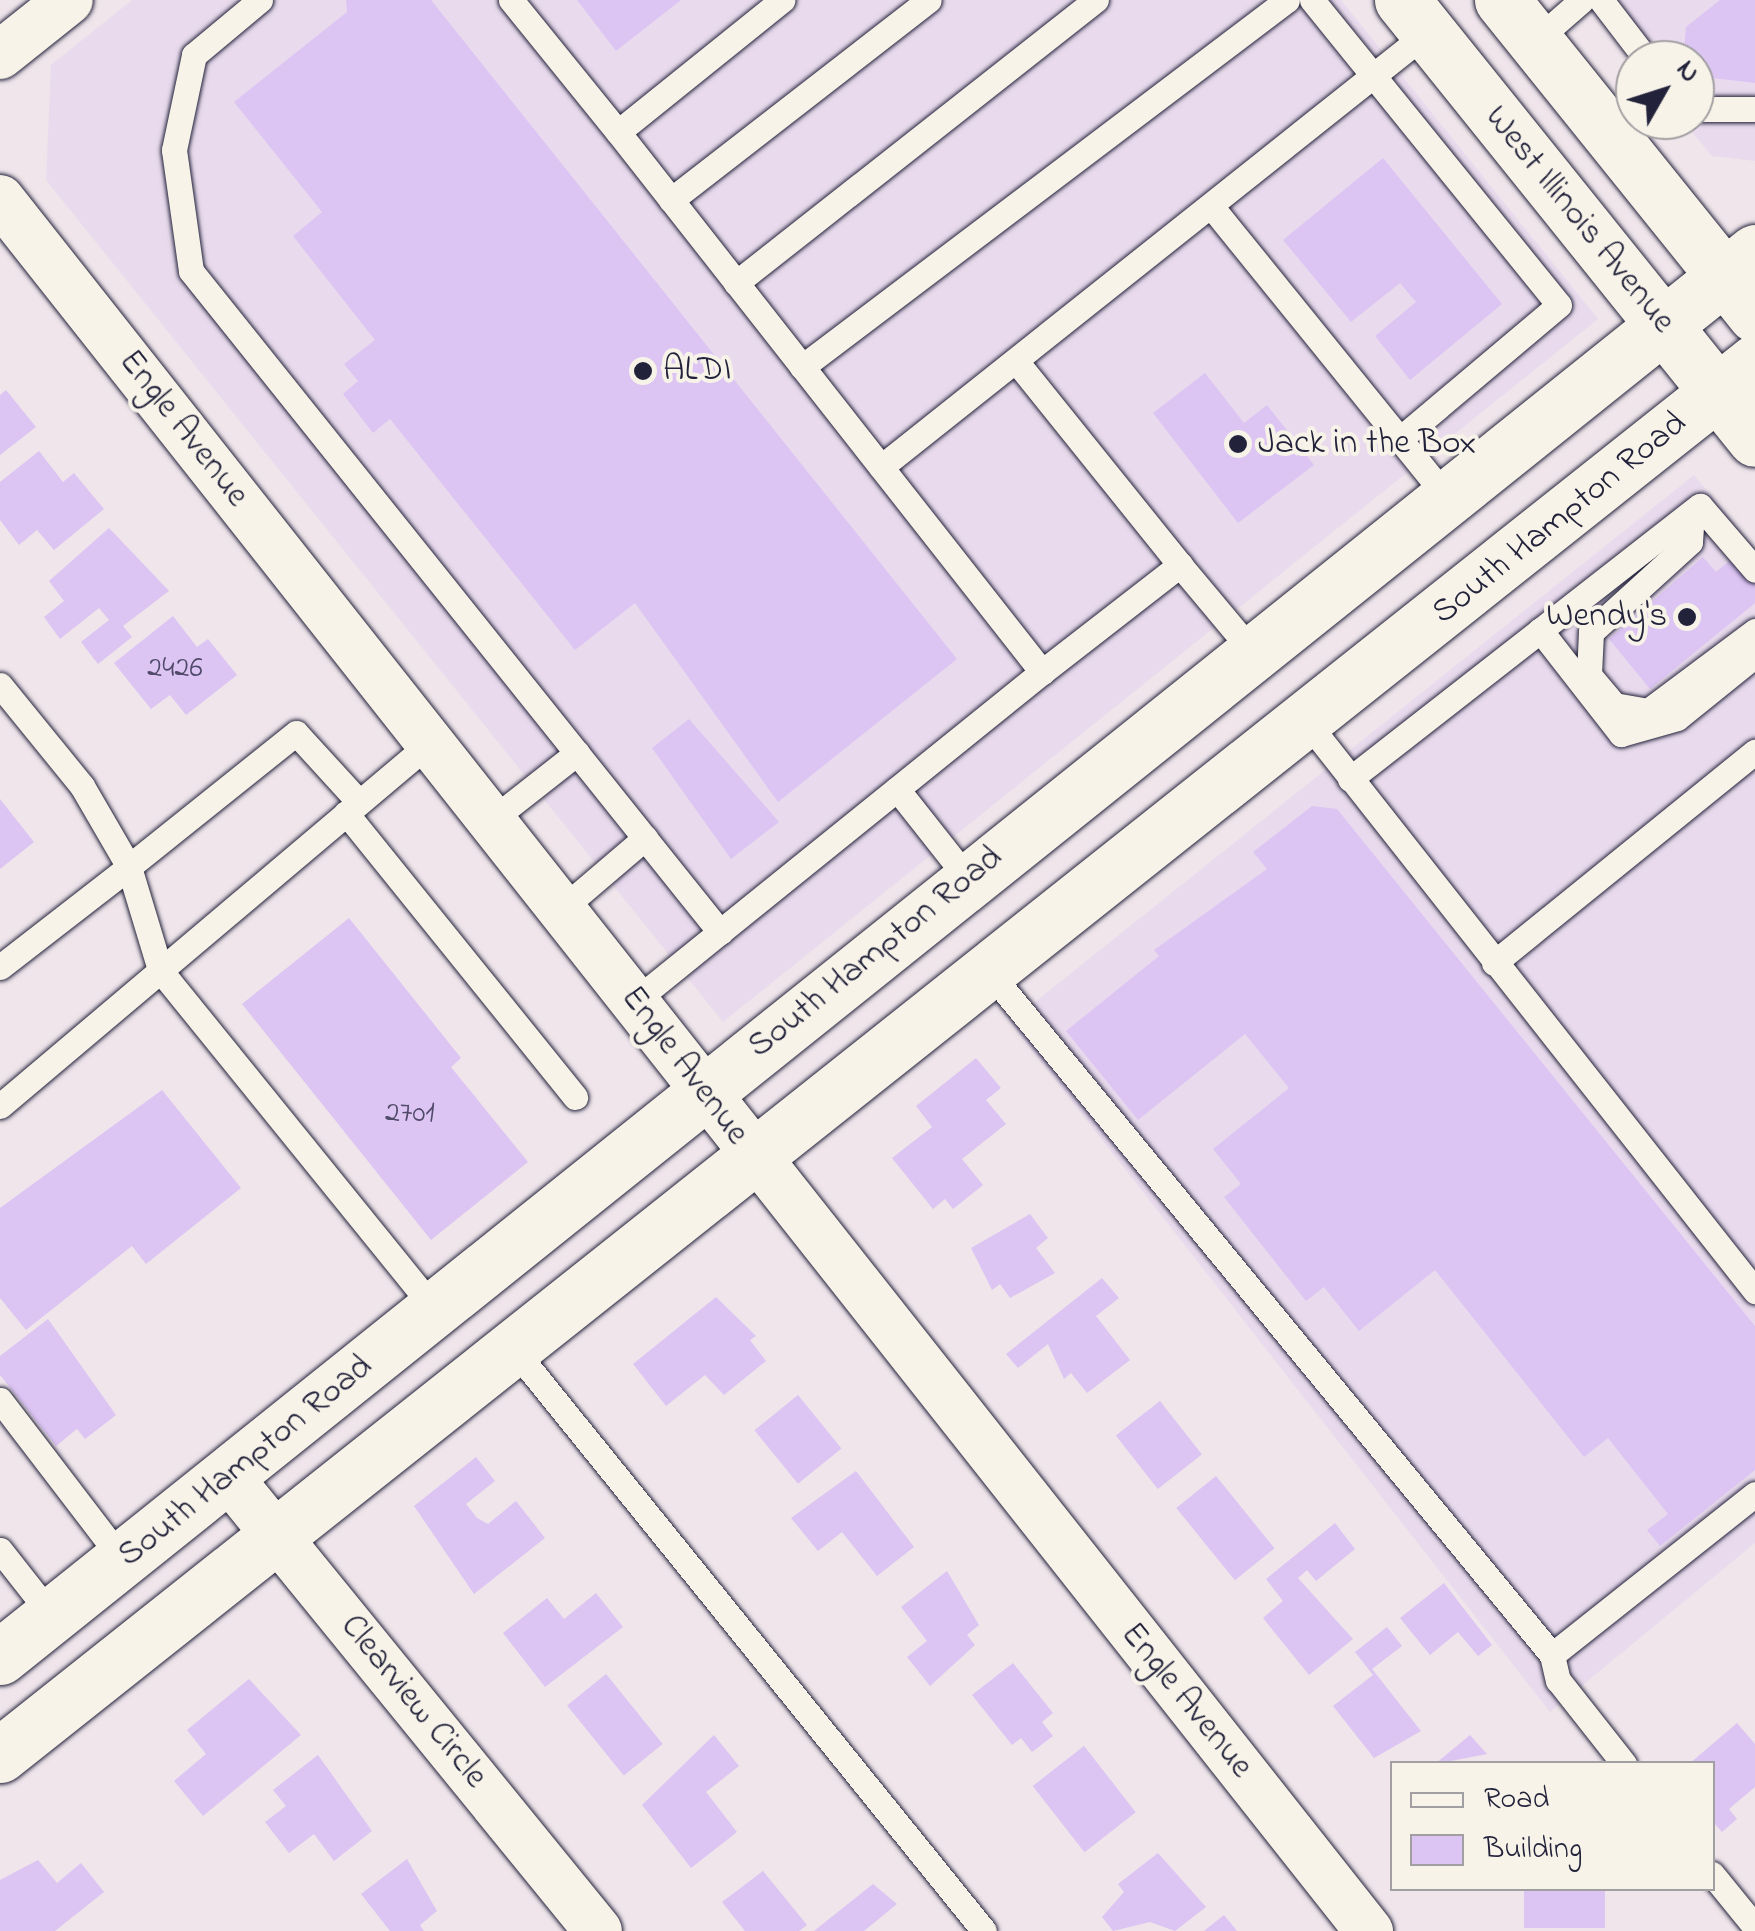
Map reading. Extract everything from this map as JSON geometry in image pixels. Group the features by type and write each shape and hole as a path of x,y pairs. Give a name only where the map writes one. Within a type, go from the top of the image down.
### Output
{"main road":[{"name":"West Illinois Avenue","path":"1415,16 1664,325 1736,377 1755,440"},
{"path":"1518,20 1615,108"},
{"path":"1640,140 1745,281"},
{"name":"South Hampton Road","path":"0,1657 1664,325 1745,281"},
{"name":"South Hampton Road","path":"0,1756 516,1352 1736,377"},
{"path":"1252,652 1306,721"}],"street":[{"path":"0,55 69,0"},
{"name":"Engle Avenue","path":"0,199 636,1000 754,1160 1369,1931"},
{"name":"Clearview Circle","path":"226,1474 598,1931"}],"lane":[{"path":"260,0 194,54 174,150 191,270 720,932"},
{"path":"511,0 1042,672"},
{"path":"618,132 782,0"},
{"path":"671,200 930,0"},
{"path":"736,283 1096,0"},
{"path":"802,367 1286,0"},
{"path":"1312,0 1559,305 1400,440"},
{"path":"1518,20 1582,0"},
{"path":"1601,0 1632,40"},
{"path":"881,467 1374,76 1415,16"},
{"path":"1715,109 1755,109"},
{"path":"1211,206 1446,497"},
{"path":"1016,361 1252,652"},
{"path":"1350,778 1696,510"},
{"path":"1696,510 1755,570"},
{"path":"1696,510 1690,542 1591,632 1589,675 1614,704 1648,711 1755,631"},
{"path":"636,1000 1180,565"},
{"path":"1540,630 1621,734 1677,718 1755,654"},
{"path":"0,685 82,786 129,867 160,970 435,1310"},
{"path":"1306,721 1755,1291"},
{"path":"0,966 296,733 575,1097"},
{"path":"0,1106 431,742"},
{"path":"1494,963 1755,752"},
{"path":"492,819 576,753"},
{"path":"897,789 968,879"},
{"path":"563,908 645,838"},
{"path":"990,972 1552,1655 1558,1680 1622,1761"},
{"path":"516,1352 984,1931"},
{"path":"0,1400 123,1560"},
{"path":"1552,1655 1755,1494"},
{"path":"0,1550 52,1616"},
{"path":"1715,1878 1755,1927"}],"shaded area":[{"path":"132,0 1341,0 1598,319 723,1022 46,180 51,65"},
{"path":"1583,0 1755,0 1755,161 1712,156 1699,140 1715,140 1715,40 1616,40"},
{"path":"1694,475 1755,549 1755,1543 1550,1712 1010,1022"}],"building":[{"path":"346,0 431,0 957,659 778,802 635,603 575,650 390,419 373,433 343,394 358,381 344,364 375,340 293,236 322,212 234,102 347,12"},
{"path":"577,0 681,0 616,51"},
{"path":"1720,0 1755,0 1755,83 1715,78 1715,40 1685,40 1686,27"},
{"path":"1383,158 1502,304 1410,380 1375,336 1416,302 1400,283 1351,322 1283,240"},
{"name":"Jack in the Box","path":"1205,373 1244,423 1267,405 1314,465 1238,523 1153,413"},
{"path":"6,390 36,427 0,455 0,395"},
{"path":"39,451 63,482 74,473 104,509 54,550 37,530 19,545 0,520 0,482"},
{"path":"109,528 169,591 123,626 132,637 98,664 81,642 109,620 99,608 60,639 44,617 64,601 49,581"},
{"name":"Wendy's","path":"1738,554 1755,575 1755,603 1650,689 1609,639 1703,557 1716,572"},
{"path":"173,616 197,647 208,639 237,675 186,715 170,695 151,709 114,663"},
{"path":"689,719 779,822 731,859 652,748"},
{"path":"0,799 34,842 0,869"},
{"path":"1312,806 1337,809 1755,1326 1755,1470 1660,1546 1647,1530 1668,1514 1608,1438 1584,1457 1435,1270 1359,1331 1324,1287 1306,1301 1224,1197 1241,1184 1213,1149 1289,1088 1245,1034 1138,1120 1066,1031 1159,956 1154,950 1267,869 1253,852"},
{"path":"349,918 461,1058 451,1067 528,1162 431,1240 242,1004"},
{"path":"976,1058 1001,1088 986,1100 1006,1124 962,1159 983,1185 953,1209 945,1199 933,1209 892,1158 932,1127 916,1106"},
{"path":"162,1090 241,1188 146,1264 132,1246 26,1330 0,1298 0,1208"},
{"path":"1030,1214 1048,1238 1036,1248 1055,1273 1010,1298 1000,1284 992,1290 971,1248"},
{"path":"1102,1278 1119,1298 1096,1316 1130,1360 1087,1393 1071,1373 1064,1379 1048,1344 1018,1368 1006,1354"},
{"path":"716,1297 756,1336 750,1340 766,1361 724,1395 705,1375 666,1406 633,1364"},
{"path":"48,1319 116,1415 85,1439 77,1429 56,1446 0,1375 0,1356"},
{"path":"798,1395 841,1449 798,1484 754,1430"},
{"path":"1160,1401 1202,1455 1158,1489 1116,1435"},
{"path":"476,1457 495,1481 466,1504 477,1518 488,1524 516,1501 545,1538 474,1594 414,1506"},
{"path":"856,1471 914,1547 877,1576 842,1532 818,1551 791,1518"},
{"path":"1216,1476 1275,1548 1235,1580 1176,1508"},
{"path":"1335,1523 1355,1549 1316,1581 1307,1570 1298,1578 1353,1639 1309,1675 1263,1618 1283,1601 1266,1579"},
{"path":"947,1571 979,1625 967,1635 975,1645 930,1686 907,1657 927,1641 901,1607"},
{"path":"1444,1583 1492,1645 1478,1656 1458,1632 1430,1655 1400,1618"},
{"path":"596,1593 623,1627 545,1687 503,1633 547,1598 564,1619"},
{"path":"1387,1627 1402,1646 1372,1669 1421,1731 1374,1758 1333,1706 1373,1675 1355,1652"},
{"path":"1013,1663 1053,1713 1042,1722 1053,1736 1032,1752 1021,1738 1012,1745 972,1695"},
{"path":"606,1674 663,1744 624,1775 567,1705"},
{"path":"249,1679 301,1735 203,1816 174,1781 206,1754 187,1730"},
{"path":"1737,1723 1755,1744 1755,1787 1729,1809 1737,1819 1722,1832 1715,1824 1715,1761 1693,1761"},
{"path":"714,1735 739,1766 706,1792 737,1832 691,1868 642,1805"},
{"path":"1470,1735 1487,1754 1451,1761 1439,1761"},
{"path":"1084,1746 1136,1812 1084,1852 1033,1786"},
{"path":"318,1755 372,1831 334,1861 314,1834 289,1853 265,1822 286,1806 273,1790"},
{"path":"1158,1853 1206,1907 1175,1931 1150,1922 1113,1931 1102,1917 1124,1892 1118,1884"},
{"path":"407,1859 437,1911 420,1925 424,1931 390,1931 361,1894"},
{"path":"38,1860 57,1883 81,1863 104,1892 55,1931 0,1931 0,1880"},
{"path":"763,1871 807,1925 799,1931 745,1931 722,1902"},
{"path":"873,1884 897,1904 864,1931 814,1931"},
{"path":"1524,1891 1605,1891 1605,1928 1524,1928"},
{"path":"1224,1915 1237,1931 1204,1931"}],"place":[{"name":"ALDI","path":"643,371"},
{"name":"Jack in the Box","path":"1238,444"},
{"name":"Wendy's","path":"1687,617"}]}
